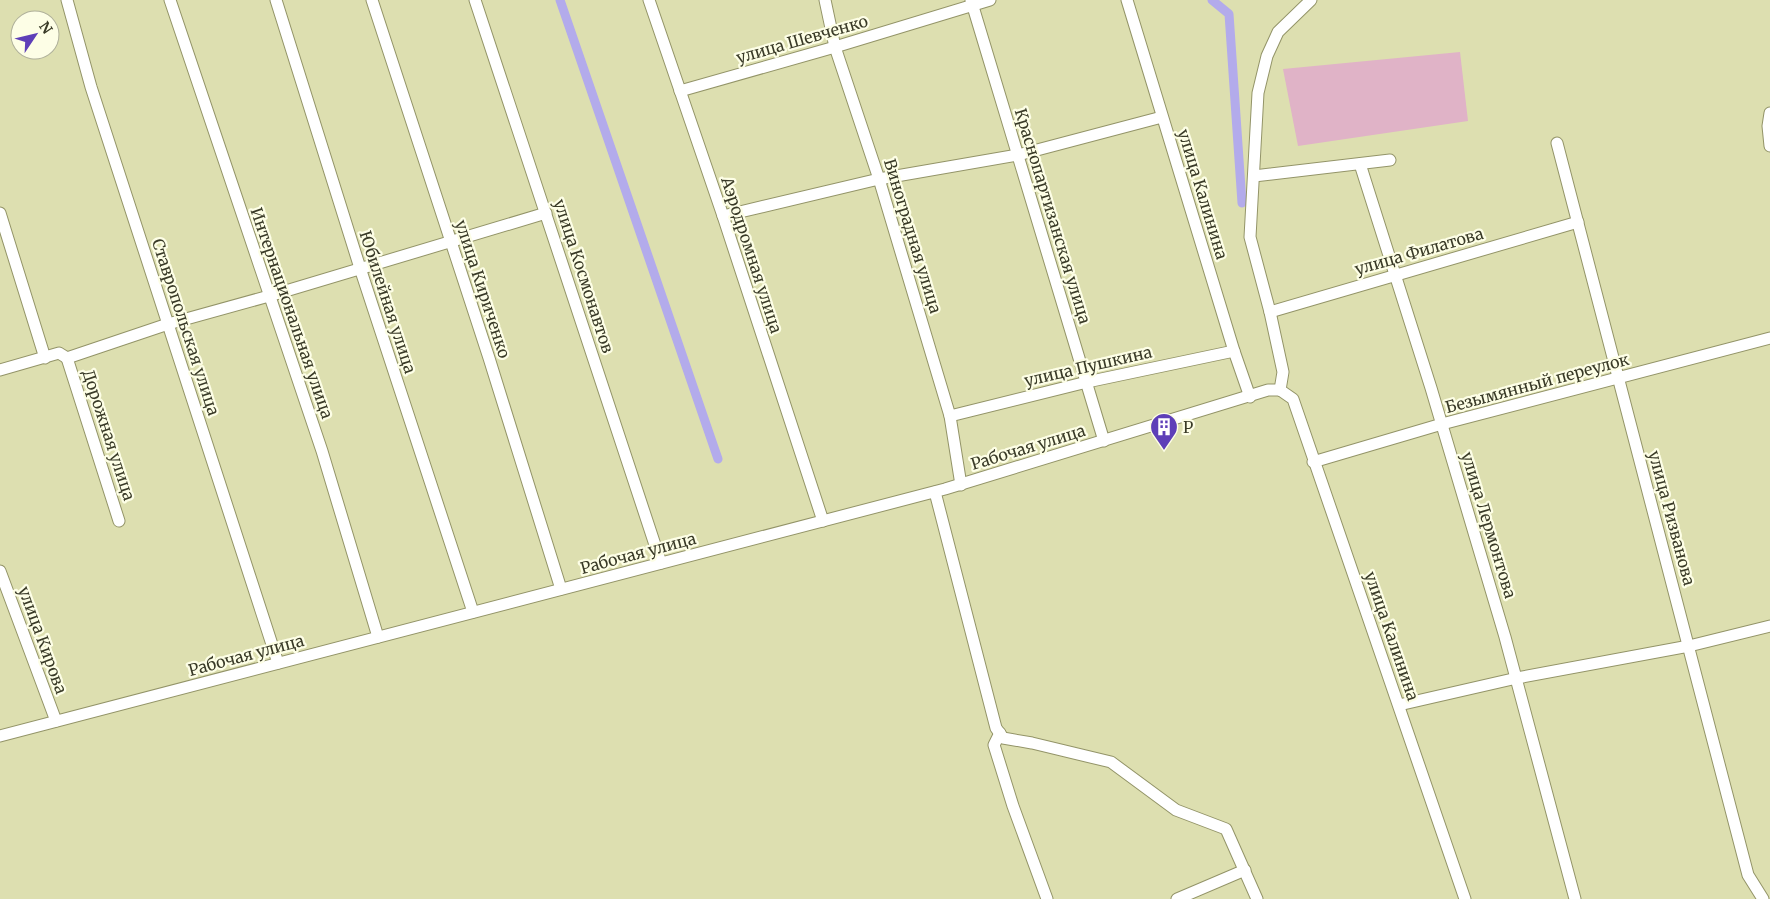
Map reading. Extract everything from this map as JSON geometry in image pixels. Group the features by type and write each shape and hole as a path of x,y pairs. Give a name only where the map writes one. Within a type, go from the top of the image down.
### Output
{"street":[{"name":"Ставропольская улица","path":"67,0 91,87 278,663"},
{"name":"Интернациональная улица","path":"170,0 322,451 378,637"},
{"name":"Юбилейная улица","path":"276,0 360,268 473,612"},
{"name":"улица Кириченко","path":"372,0 451,240 562,589"},
{"name":"улица Космонавтов","path":"475,0 661,564"},
{"name":"Аэродромная улица","path":"649,0 823,521"},
{"name":"Виноградная улица","path":"825,0 835,47 879,179 950,416 961,485"},
{"name":"улица Шевченко","path":"680,91 835,47 971,2 990,0"},
{"name":"улица Калинина","path":"1127,0 1234,352 1250,397"},
{"path":"1280,390 1282,372 1270,312 1250,237 1258,93 1267,56 1278,32 1311,0"},
{"name":"Краснопартизанская улица","path":"971,2 1104,441"},
{"path":"1770,113 1768,126 1770,146"},
{"path":"722,216 879,179 1018,155 1162,117"},
{"name":"улица Ризванова","path":"1557,143 1748,875 1762,899"},
{"path":"1254,176 1390,160"},
{"name":"улица Лермонтова","path":"1360,164 1442,424 1517,678 1575,899"},
{"path":"0,213 45,358"},
{"path":"0,370 59,354 67,358 168,324 269,296 546,213"},
{"name":"улица Филатова","path":"1270,312 1578,222"},
{"name":"Безымянный переулок","path":"1313,462 1442,424 1770,338"},
{"name":"улица Пушкина","path":"950,416 1087,382 1234,352"},
{"name":"Дорожная улица","path":"67,358 119,522"},
{"name":"Рабочая улица","path":"0,736 961,485 1268,390 1280,390"},
{"name":"улица Калинина","path":"1280,390 1292,399 1465,899"},
{"path":"935,492 998,731 1003,738 1111,762 1176,810 1226,829 1257,899"},
{"name":"улица Кирова","path":"0,571 56,721"},
{"path":"1399,705 1517,678 1689,646 1770,626"},
{"path":"998,731 994,744 1013,806 1047,899"},
{"path":"1176,899 1245,870"}],"shaded area":[{"path":"1460,52 1468,121 1298,146 1283,69"}],"waterway":[{"path":"560,0 718,459"},
{"path":"1212,0 1229,14 1242,203"}],"place":[{"name":"Р","path":"1164,451"}]}
